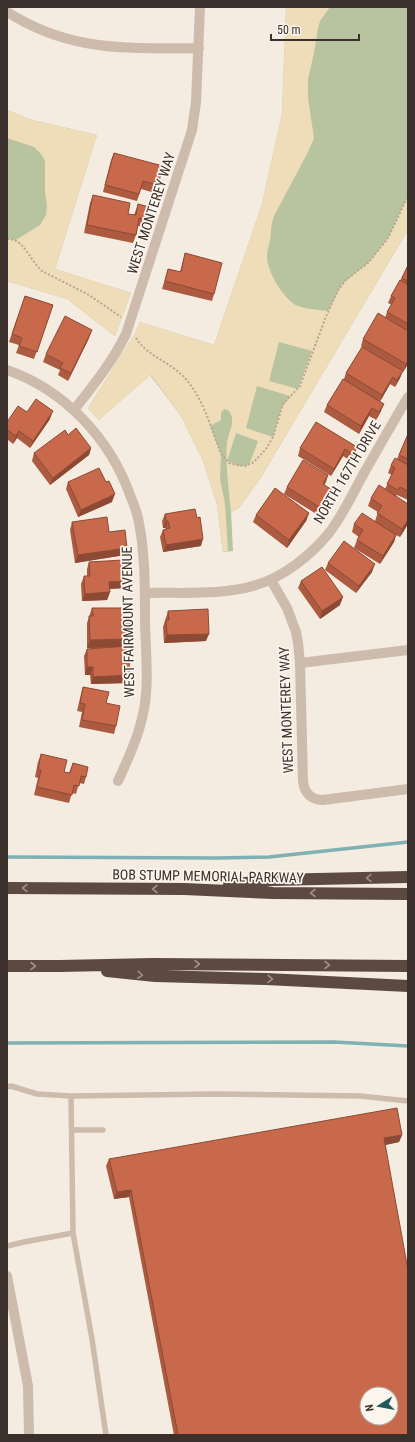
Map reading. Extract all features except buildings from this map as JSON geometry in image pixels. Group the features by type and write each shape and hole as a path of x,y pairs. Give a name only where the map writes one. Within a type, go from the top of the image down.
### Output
{"highway":[{"path":"194,889 272,880 408,877"},
{"name":"BOB STUMP MEMORIAL PARKWAY","path":"7,888 194,889 273,893 408,894"},
{"path":"7,966 153,964 408,966"},
{"path":"60,966 155,976 266,979 408,986"}],"street":[{"name":"WEST MONTEREY WAY","path":"74,410 97,380 122,342 129,325 192,130 196,102 200,7"},
{"path":"7,12 22,22 57,36 87,44 120,47 199,48"},
{"name":"WEST FAIRMOUNT AVENUE","path":"7,370 45,388 74,410 100,438 123,476 138,517 145,593 146,683 144,712 137,739 118,781"},
{"name":"NORTH 167TH DRIVE","path":"145,593 230,591 257,585 271,580 288,570 304,558 330,532 408,397"},
{"name":"WEST MONTEREY WAY","path":"271,580 287,608 298,643 300,663 303,781 304,787 309,796 318,800 323,800 408,789"},
{"path":"300,663 408,650"},
{"path":"7,1276 28,1386 29,1435"}],"lane":[{"path":"7,1086 37,1094 72,1096 215,1094 360,1096 408,1101"},
{"path":"72,1096 73,1233 92,1339 106,1435"},
{"path":"73,1130 104,1130"},
{"path":"7,1246 73,1233"}],"path":[{"path":"7,239 18,241 42,271 89,296 123,318 142,347 174,368 190,384 198,398 221,454 225,459 235,465 249,465 258,459 270,444 283,404 300,386 325,319 338,290 346,280 369,262 388,238 408,196"}],"green space":[{"path":"286,7 408,7 408,230 260,479 239,508 231,512 233,551 223,552 217,505 203,461 181,416 150,375 99,420 88,408 134,335 140,322 214,345 262,204 282,114"},
{"path":"7,110 32,120 97,135 55,269 131,293 115,336 67,299 7,281"}],"sand":[{"path":"286,7 330,7 320,21 308,79 308,98 314,138 274,216 267,253 270,271 287,298 298,306 328,311 342,284 369,262 388,238 408,196 408,230 260,479 239,508 231,512 226,460 227,442 232,426 231,414 228,410 224,409 221,413 221,420 210,426 221,454 220,479 225,504 228,551 223,552 217,505 203,461 181,416 151,375 99,420 88,408 134,335 140,322 214,345 262,204 282,114","holes":["279,342 312,351 298,389 269,381","257,386 290,396 281,409 273,437 246,428","236,433 258,441 249,465 239,466 227,461"]},
{"path":"7,110 32,120 97,135 55,269 131,293 115,336 67,299 7,281 7,239 16,240 40,225 46,215 47,205 45,192 45,161 42,155 34,147 7,138"}],"waterway":[{"path":"7,857 269,857 408,842"},
{"path":"7,1043 334,1042 408,1046"}]}
